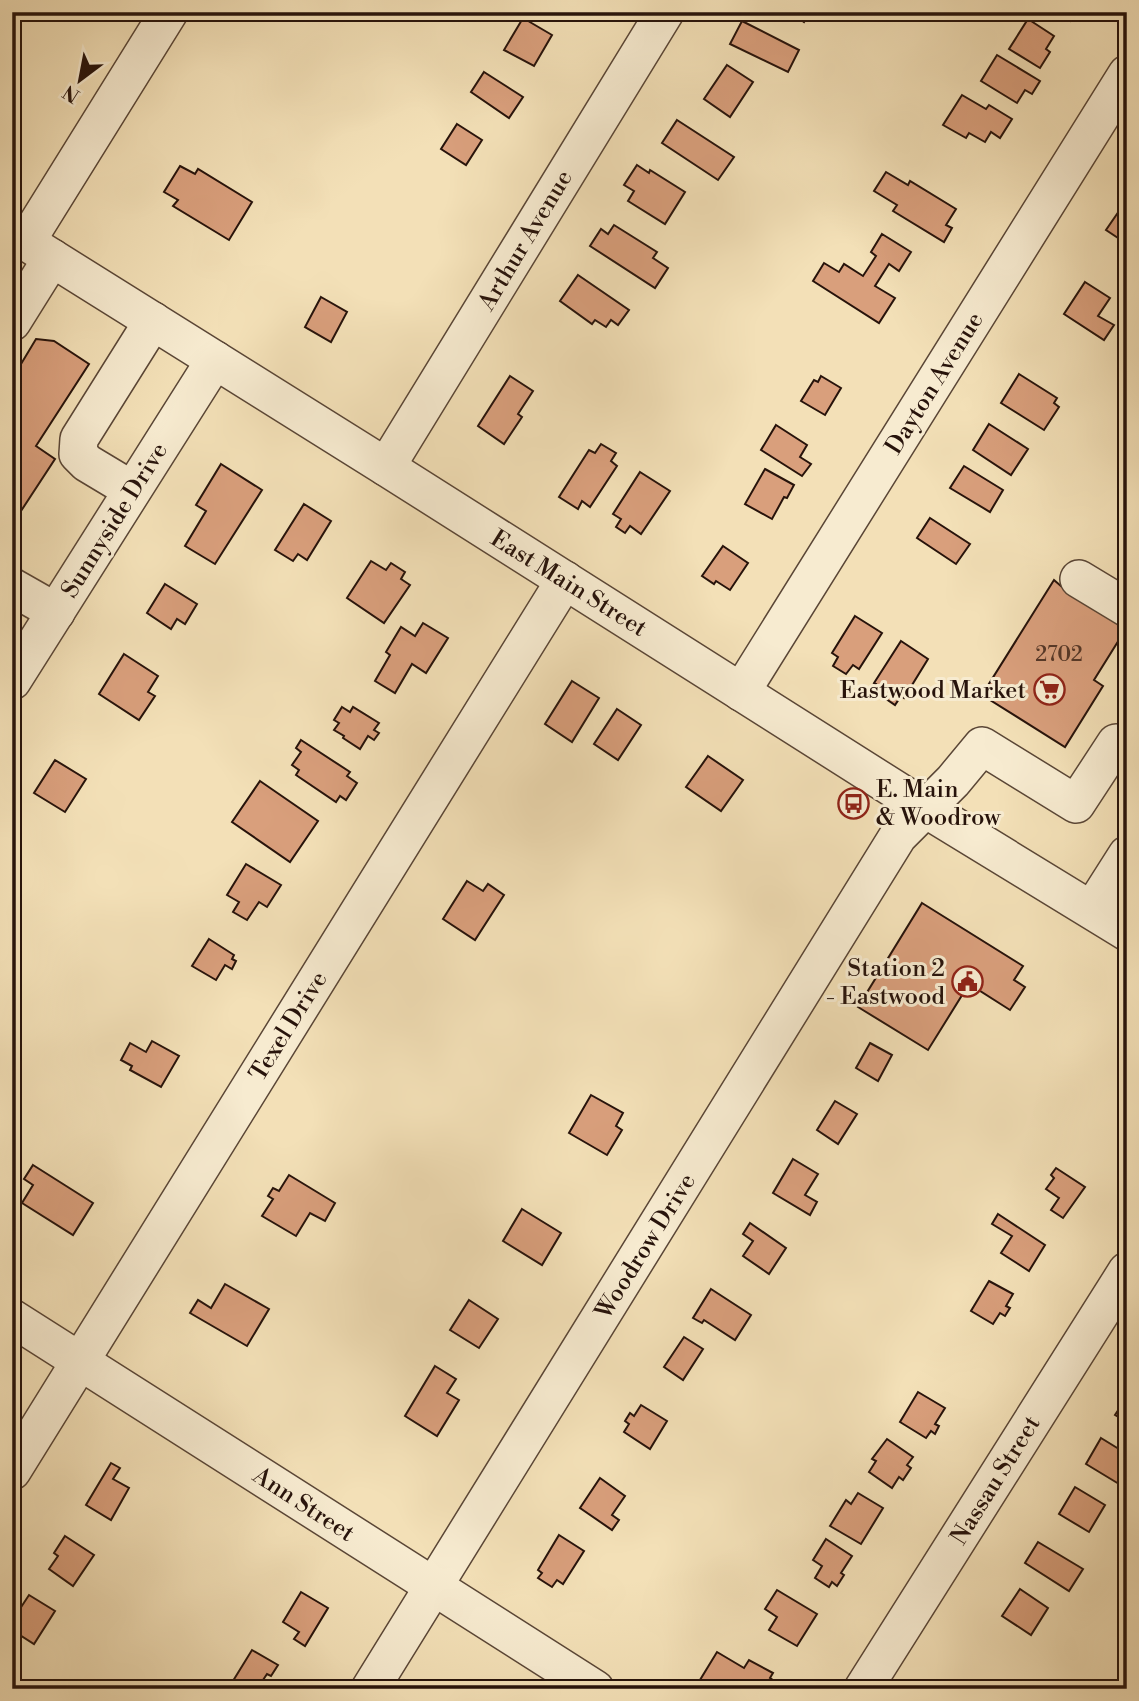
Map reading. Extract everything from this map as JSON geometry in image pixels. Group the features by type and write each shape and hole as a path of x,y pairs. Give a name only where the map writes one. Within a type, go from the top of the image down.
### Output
{"street":[{"path":"12,321 30,245 169,12"},
{"name":"Arthur Avenue","path":"386,467 665,12"},
{"name":"Dayton Avenue","path":"741,692 1127,74"},
{"name":"East Main Street","path":"30,245 1127,932"},
{"path":"132,490 78,454 79,439 153,321"},
{"name":"Sunnyside Drive","path":"12,681 215,360"},
{"path":"1079,579 1127,608"},
{"name":"Texel Drive","path":"12,1471 565,580"},
{"path":"12,587 56,612"},
{"name":"Woodrow Drive","path":"370,1689 898,836 982,746 1076,804 1123,739"},
{"path":"1092,910 1127,855"},
{"name":"Nassau Street","path":"863,1689 1127,1271"},
{"name":"Ann Street","path":"12,1318 596,1689"}],"building":[{"path":"790,12 810,12 804,22"},
{"path":"1054,12 1075,12 1070,21"},
{"path":"523,18 552,35 534,66 504,50"},
{"path":"1028,19 1054,36 1046,49 1050,52 1040,68 1009,49"},
{"path":"742,21 799,50 788,72 730,44"},
{"path":"997,55 1040,81 1032,94 1025,90 1017,103 981,81"},
{"path":"727,65 753,82 730,117 704,99"},
{"path":"484,72 523,97 509,118 471,92"},
{"path":"962,95 986,109 989,105 1012,119 1000,138 991,132 985,142 969,133 966,138 943,125"},
{"path":"677,120 734,157 718,180 662,143"},
{"path":"457,124 482,140 466,165 441,149"},
{"path":"637,165 685,192 665,224 628,201 634,191 624,185"},
{"path":"180,166 195,174 198,169 252,202 229,240 173,206 178,200 164,192"},
{"path":"886,172 908,185 910,181 956,209 946,225 952,228 944,242 893,211 897,205 874,191"},
{"path":"1119,211 1127,216 1127,244 1106,230"},
{"path":"614,225 657,252 653,258 668,268 655,288 590,246 601,229 608,234"},
{"path":"882,234 911,252 899,271 889,264 875,286 895,298 879,323 813,281 824,263 839,272 844,264 863,276 876,256 871,252"},
{"path":"578,275 629,310 618,325 611,320 606,327 595,320 592,324 560,301"},
{"path":"1085,282 1110,298 1098,316 1114,325 1104,340 1064,314"},
{"path":"321,297 347,312 331,342 305,327"},
{"path":"36,339 54,341 89,364 36,446 55,459 21,511 12,506 12,379"},
{"path":"1019,374 1057,398 1054,403 1059,407 1044,430 1001,403"},
{"path":"510,376 533,391 518,414 522,417 504,444 478,426"},
{"path":"821,376 841,388 825,415 801,401 814,380 818,382"},
{"path":"989,424 1028,449 1011,475 973,450"},
{"path":"776,425 807,445 800,457 811,464 802,476 761,450"},
{"path":"601,444 616,453 611,461 617,466 590,507 582,501 578,509 559,497 589,450 595,453"},
{"path":"221,464 262,490 215,564 185,546 206,511 196,505"},
{"path":"964,466 1003,490 990,512 950,488"},
{"path":"765,469 794,485 772,519 745,504"},
{"path":"640,472 670,491 641,534 630,526 625,533 616,527 621,519 613,514"},
{"path":"304,504 331,521 307,560 298,554 293,561 275,550"},
{"path":"930,518 970,544 956,564 917,538"},
{"path":"723,546 748,563 730,590 702,576"},
{"path":"371,561 386,570 391,563 405,572 401,579 410,585 384,623 347,598"},
{"path":"1054,580 1127,627 1094,680 1103,686 1065,747 982,695"},
{"path":"165,584 197,604 185,624 177,619 171,629 147,613"},
{"path":"855,616 882,633 859,669 853,665 846,674 833,666 838,657 832,653"},
{"path":"423,623 448,638 426,673 412,664 395,693 375,681 390,655 386,652 401,627 415,636"},
{"path":"901,641 928,659 904,698 901,696 895,705 873,690 876,684 874,683"},
{"path":"124,654 158,676 148,692 155,696 139,720 99,694"},
{"path":"572,681 599,698 572,742 545,724"},
{"path":"342,707 350,712 353,707 379,723 374,730 379,733 374,740 368,736 360,749 334,730 339,723 334,720"},
{"path":"617,709 641,725 618,760 594,744"},
{"path":"301,740 350,772 347,776 357,783 346,800 340,796 336,802 296,775 299,770 292,765 301,752 296,748"},
{"path":"708,756 743,780 721,811 686,787"},
{"path":"55,760 86,779 65,812 34,793"},
{"path":"260,781 318,821 290,862 232,822"},
{"path":"246,864 281,885 267,907 259,902 247,920 233,912 239,902 227,895"},
{"path":"467,881 483,891 488,884 504,895 475,940 443,919"},
{"path":"922,903 1023,966 1014,980 1025,987 1010,1010 969,984 928,1050 858,1007"},
{"path":"209,939 234,955 232,959 236,961 232,969 225,965 216,980 192,966"},
{"path":"152,1041 179,1056 161,1087 130,1070 132,1066 121,1060 130,1043 146,1052"},
{"path":"870,1043 892,1055 878,1081 856,1068"},
{"path":"591,1095 623,1113 616,1126 622,1130 607,1155 569,1133"},
{"path":"835,1101 857,1114 838,1144 817,1130"},
{"path":"793,1159 818,1174 805,1195 817,1202 810,1215 773,1193"},
{"path":"33,1165 93,1203 73,1235 22,1203 33,1185 24,1179"},
{"path":"1056,1168 1085,1187 1063,1218 1051,1210 1059,1198 1046,1189 1054,1178 1051,1175"},
{"path":"289,1175 335,1203 325,1221 310,1213 296,1236 262,1216 273,1199 268,1196 273,1188 279,1191"},
{"path":"522,1209 561,1233 542,1265 503,1241"},
{"path":"998,1214 1045,1245 1029,1271 1001,1253 1012,1236 992,1224"},
{"path":"750,1223 786,1248 769,1274 743,1256 753,1241 743,1234"},
{"path":"989,1281 1013,1294 1006,1306 1010,1308 1005,1316 1000,1313 993,1324 971,1311"},
{"path":"225,1284 269,1309 247,1346 190,1313 198,1300 211,1308"},
{"path":"711,1289 751,1315 735,1340 704,1320 702,1323 693,1318"},
{"path":"469,1300 498,1319 479,1348 450,1330"},
{"path":"684,1337 703,1349 683,1380 664,1367"},
{"path":"435,1366 456,1379 447,1393 459,1400 437,1436 405,1416"},
{"path":"918,1392 945,1408 935,1424 939,1426 935,1434 931,1431 926,1438 900,1422"},
{"path":"1127,1397 1127,1422 1115,1415"},
{"path":"641,1405 667,1421 650,1449 624,1432 629,1424 625,1421 630,1413 634,1416"},
{"path":"1101,1438 1127,1454 1127,1471 1119,1484 1086,1464"},
{"path":"887,1439 913,1457 907,1465 911,1468 903,1480 899,1477 892,1488 869,1472 876,1461 872,1459"},
{"path":"111,1463 120,1468 113,1479 129,1488 111,1520 86,1505"},
{"path":"600,1478 625,1496 612,1515 619,1520 612,1530 580,1508"},
{"path":"1075,1487 1105,1505 1089,1532 1059,1514"},
{"path":"858,1493 883,1508 861,1544 830,1526 846,1500 851,1504"},
{"path":"559,1535 584,1551 563,1584 557,1580 552,1587 538,1578 542,1573 538,1570"},
{"path":"65,1536 94,1555 73,1586 49,1569 58,1556 54,1553"},
{"path":"826,1539 852,1556 841,1573 844,1575 837,1586 832,1582 829,1587 815,1578 822,1566 813,1560"},
{"path":"1038,1542 1083,1569 1069,1591 1025,1563"},
{"path":"1020,1589 1048,1608 1031,1635 1002,1616"},
{"path":"777,1590 817,1614 797,1646 769,1630 777,1617 765,1609"},
{"path":"301,1592 328,1608 305,1646 294,1639 299,1632 283,1622"},
{"path":"29,1595 55,1611 34,1644 12,1630 12,1621"},
{"path":"252,1650 278,1665 271,1676 267,1674 257,1689 228,1689"},
{"path":"717,1652 744,1668 749,1660 773,1673 770,1678 776,1682 772,1689 715,1689 700,1680"}],"place":[{"name":"Eastwood Market","path":"1049,690"},
{"name":"E. Main & Woodrow","path":"853,803"},
{"name":"Station 2 - Eastwood","path":"968,982"}]}
